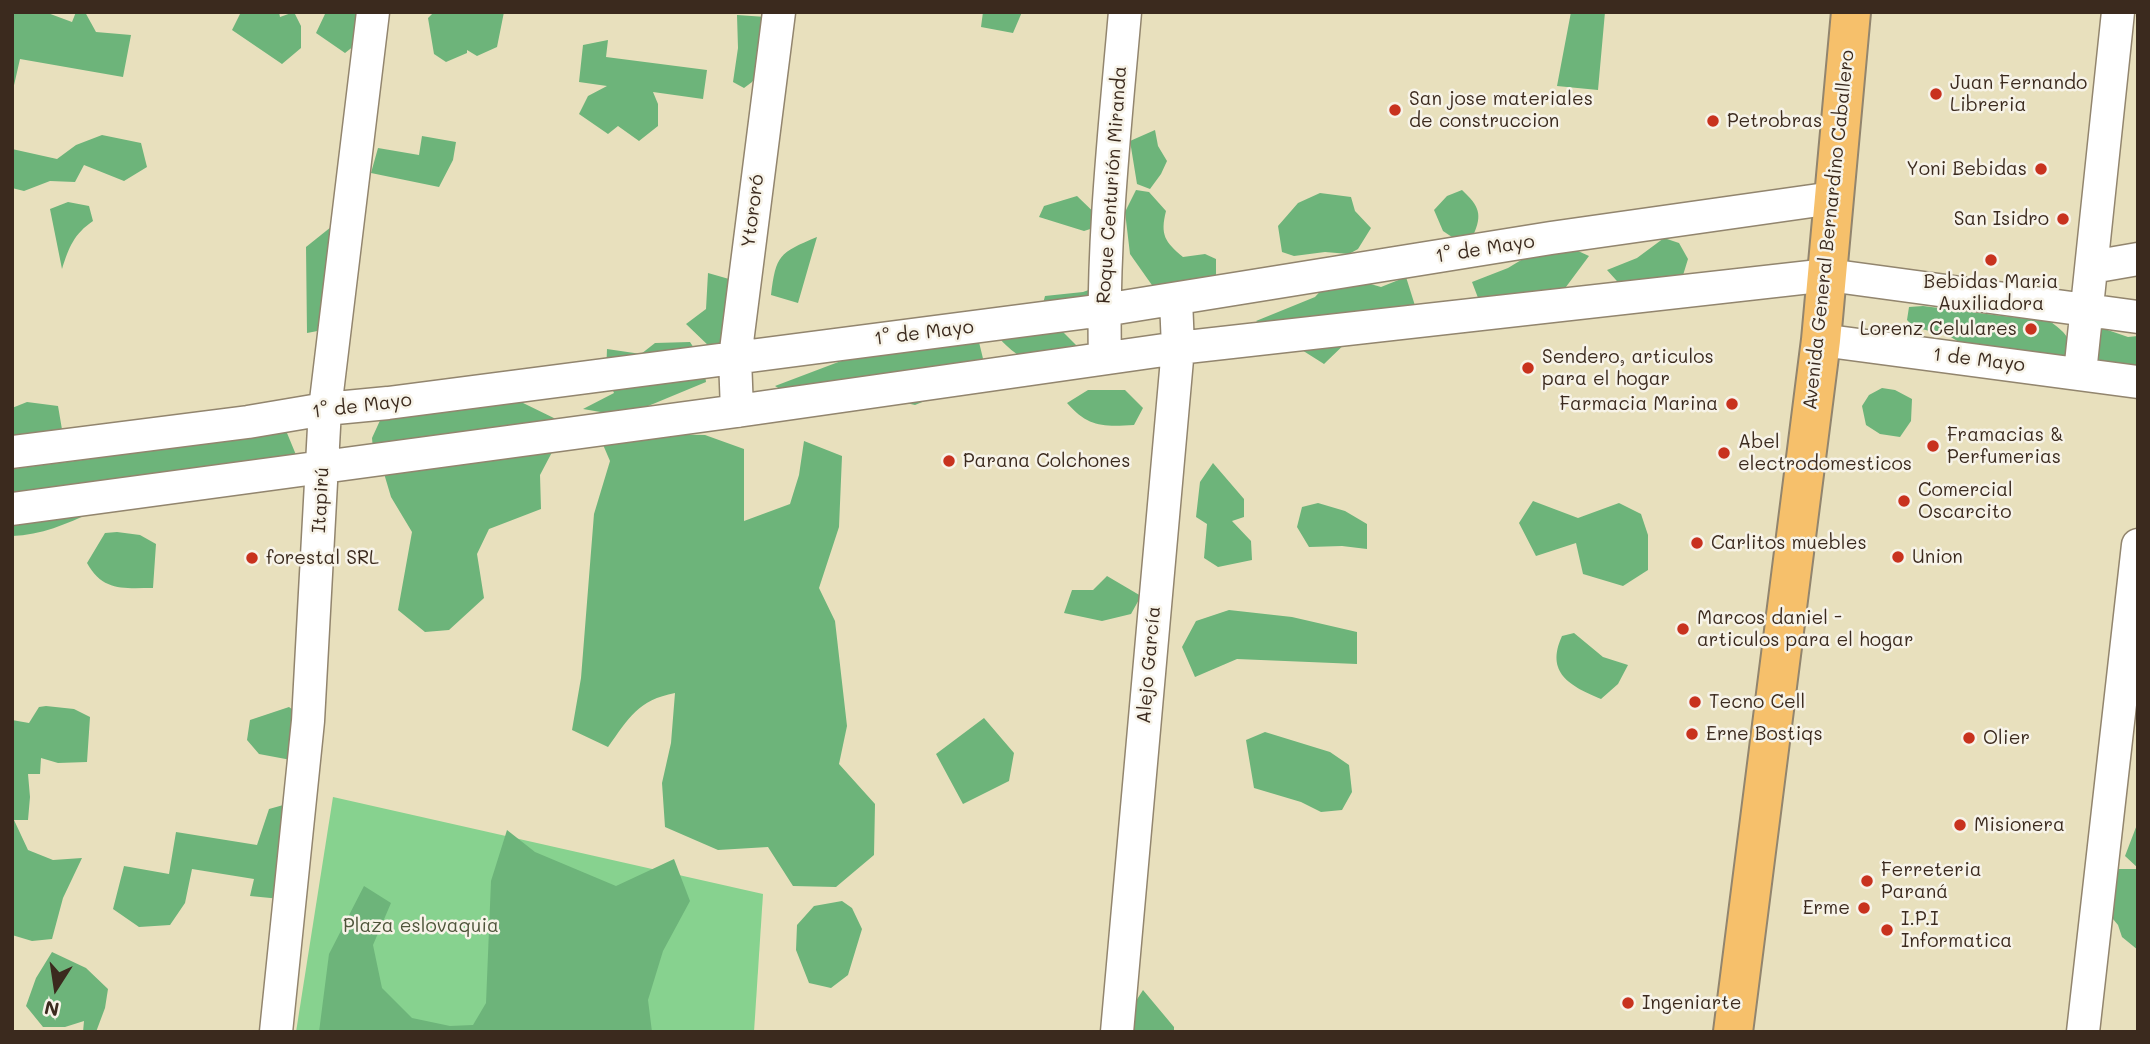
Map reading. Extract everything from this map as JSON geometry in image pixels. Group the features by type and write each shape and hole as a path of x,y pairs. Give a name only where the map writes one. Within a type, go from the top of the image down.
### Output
{"main road":[{"name":"Avenida General Bernardino Caballero","path":"1733,1032 1821,340 1851,12"}],"street":[{"name":"Itapirú","path":"276,1032 308,721 325,409 373,12"},
{"name":"Ytororó","path":"737,411 735,358 779,12"},
{"name":"Roque Centurión Miranda","path":"1105,358 1108,223 1125,12"},
{"path":"2080,373 2118,12"},
{"name":"1° de Mayo","path":"12,452 248,422 325,409 1104,310 1550,238 1833,198"},
{"path":"2092,267 2138,259"},
{"path":"12,509 1178,348 1828,275 2138,317"},
{"name":"Alejo García","path":"1117,1032 1178,348 1175,299"},
{"name":"1 de Mayo","path":"1821,340 2138,382"},
{"path":"2083,1032 2138,545"}],"green space":[{"path":"12,12 45,12 72,22 76,12 85,12 96,32 131,35 123,77 20,59 12,94"},
{"path":"241,12 279,12 280,17 294,12 301,26 301,48 282,64 232,30"},
{"path":"362,12 364,38 345,53 316,33 325,14"},
{"path":"434,12 504,12 497,47 477,56 467,50 467,53 446,62 434,54 428,18"},
{"path":"983,12 1022,12 1013,33 981,27"},
{"path":"1571,12 1605,12 1598,90 1557,86"},
{"path":"737,15 766,17 772,57 744,88 733,82 738,48"},
{"path":"608,40 606,57 707,70 703,99 653,92 658,104 658,126 639,141 618,126 608,134 579,114 588,96 607,86 579,82 583,45"},
{"path":"1155,130 1158,146 1167,161 1150,189 1137,184 1130,141"},
{"path":"102,135 141,143 147,167 124,181 84,165 75,182 50,181 24,191 12,188 12,149 57,159 76,145"},
{"path":"422,136 456,142 453,160 439,187 371,173 378,148 419,155"},
{"path":"1136,190 1149,192 1166,211 1164,232 1177,252 1183,257 1205,254 1216,259 1216,277 1154,288 1130,254 1125,212"},
{"path":"1462,190 1476,206 1478,222 1473,236 1458,241 1443,231 1434,210 1447,196"},
{"path":"1320,193 1351,197 1355,211 1371,228 1358,249 1349,254 1325,252 1294,256 1282,252 1278,226 1298,203"},
{"path":"1077,196 1106,224 1084,231 1039,217 1044,206"},
{"path":"68,202 89,206 93,221 73,242 62,269 50,209"},
{"path":"331,227 340,255 328,329 307,333 306,247"},
{"path":"817,237 798,303 771,295 775,271 782,257 794,247"},
{"path":"1664,238 1679,243 1688,259 1680,285 1634,300 1607,270 1637,258"},
{"path":"1554,240 1589,256 1560,295 1480,303 1472,282 1508,268"},
{"path":"708,273 729,279 738,299 732,344 712,349 686,324 706,309"},
{"path":"1336,274 1381,287 1406,277 1417,312 1354,335 1324,364 1256,321 1315,297"},
{"path":"1100,286 1099,311 1039,319 1045,296 1083,292"},
{"path":"1923,306 2051,322 2068,338 2069,360 1969,348 1949,336 1914,327 1907,320 1909,307"},
{"path":"1021,326 1058,327 1076,345 1067,360 1030,360 1015,353 1000,339"},
{"path":"2096,326 2128,337 2138,336 2138,380 2099,362"},
{"path":"907,336 978,338 987,375 915,405 862,393 801,402 775,386"},
{"path":"690,342 703,362 706,382 624,416 583,409 614,393 606,375 607,349 641,354 655,343"},
{"path":"1882,388 1895,390 1912,399 1911,421 1900,437 1880,434 1866,425 1862,406 1869,395"},
{"path":"1088,390 1125,390 1143,408 1134,425 1097,424 1082,417 1067,403"},
{"path":"519,401 562,422 560,437 540,475 541,509 489,529 477,554 484,598 449,630 425,632 398,610 412,532 391,497 383,470 374,461 372,438 388,403"},
{"path":"27,402 58,406 65,447 12,452 12,408"},
{"path":"248,422 287,433 301,467 92,512 54,528 12,536 12,469 90,459 117,450"},
{"path":"598,433 705,435 744,449 744,521 790,504 799,475 804,441 842,456 839,527 819,588 835,621 847,726 839,764 875,804 874,855 836,887 793,886 768,847 718,850 665,827 662,783 671,743 675,693 652,700 643,706 629,719 608,747 572,730 581,678 594,514 610,461"},
{"path":"1213,463 1244,499 1244,517 1232,521 1251,541 1252,560 1218,567 1204,558 1207,524 1196,517 1200,482"},
{"path":"1533,501 1578,518 1619,503 1641,514 1648,535 1648,570 1623,586 1583,574 1576,543 1536,556 1519,523"},
{"path":"1318,503 1345,511 1367,524 1367,549 1342,546 1309,547 1297,527 1302,507"},
{"path":"105,533 140,535 156,544 153,588 124,588 107,584 87,563"},
{"path":"1107,576 1141,596 1131,614 1102,621 1064,613 1072,590 1093,590"},
{"path":"1229,610 1292,617 1357,632 1357,664 1237,659 1195,677 1182,647 1196,621"},
{"path":"1574,633 1603,657 1628,665 1618,684 1601,699 1579,689 1564,677 1559,669 1558,649 1562,636"},
{"path":"39,707 74,709 90,717 87,762 58,763 41,758 40,774 28,774 28,820 14,820 28,850 53,860 82,858 63,898 52,939 32,941 12,935 12,720 29,723"},
{"path":"289,707 308,721 291,760 259,754 247,740 250,720"},
{"path":"984,718 1014,753 1009,781 963,804 936,754"},
{"path":"1265,732 1330,752 1349,765 1352,792 1342,810 1321,812 1301,802 1254,788 1246,740"},
{"name":"Plaza eslovaquia","path":"333,797 763,894 754,1032 296,1032"},
{"path":"287,804 281,899 250,896 254,879 192,869 185,903 170,925 139,927 113,909 124,866 169,874 176,832 257,845 269,809"},
{"path":"2138,822 2138,868 2125,856"},
{"path":"507,830 535,852 616,886 674,859 690,901 663,951 648,1000 652,1032 319,1032 329,954 364,886 391,903 373,945 382,988 412,1018 450,1026 473,1025 486,1003 491,881"},
{"path":"2110,869 2138,869 2138,950 2122,937 2118,925 2108,913"},
{"path":"842,901 852,908 862,929 848,975 831,988 809,983 796,950 797,925 814,906"},
{"path":"52,952 86,968 108,989 105,1008 96,1032 83,1032 84,1021 65,1027 43,1027 26,1006 36,978"},
{"path":"1143,990 1174,1027 1174,1032 1127,1032 1134,1004"}],"place":[{"name":"Juan Fernando Libreria","path":"1936,94"},
{"name":"San jose materiales de construccion","path":"1395,110"},
{"name":"Petrobras","path":"1713,121"},
{"name":"Yoni Bebidas","path":"2041,169"},
{"name":"San Isidro","path":"2063,219"},
{"name":"Bebidas Maria Auxiliadora","path":"1991,260"},
{"name":"Lorenz Celulares","path":"2031,329"},
{"name":"Sendero, articulos para el hogar","path":"1528,368"},
{"name":"Farmacia Marina","path":"1732,404"},
{"name":"Framacias & Perfumerias","path":"1933,446"},
{"name":"Abel electrodomesticos","path":"1724,453"},
{"name":"Parana Colchones","path":"949,461"},
{"name":"Comercial Oscarcito","path":"1904,501"},
{"name":"Carlitos muebles","path":"1697,543"},
{"name":"Union","path":"1898,557"},
{"name":"forestal SRL","path":"252,558"},
{"name":"Marcos daniel - articulos para el hogar","path":"1683,629"},
{"name":"Tecno Cell","path":"1695,702"},
{"name":"Erne Bostiqs","path":"1692,734"},
{"name":"Olier","path":"1969,738"},
{"name":"Misionera","path":"1960,825"},
{"name":"Ferreteria Paraná","path":"1867,881"},
{"name":"Erme","path":"1864,908"},
{"name":"I.P.I Informatica","path":"1887,930"},
{"name":"Ingeniarte","path":"1628,1003"}]}
